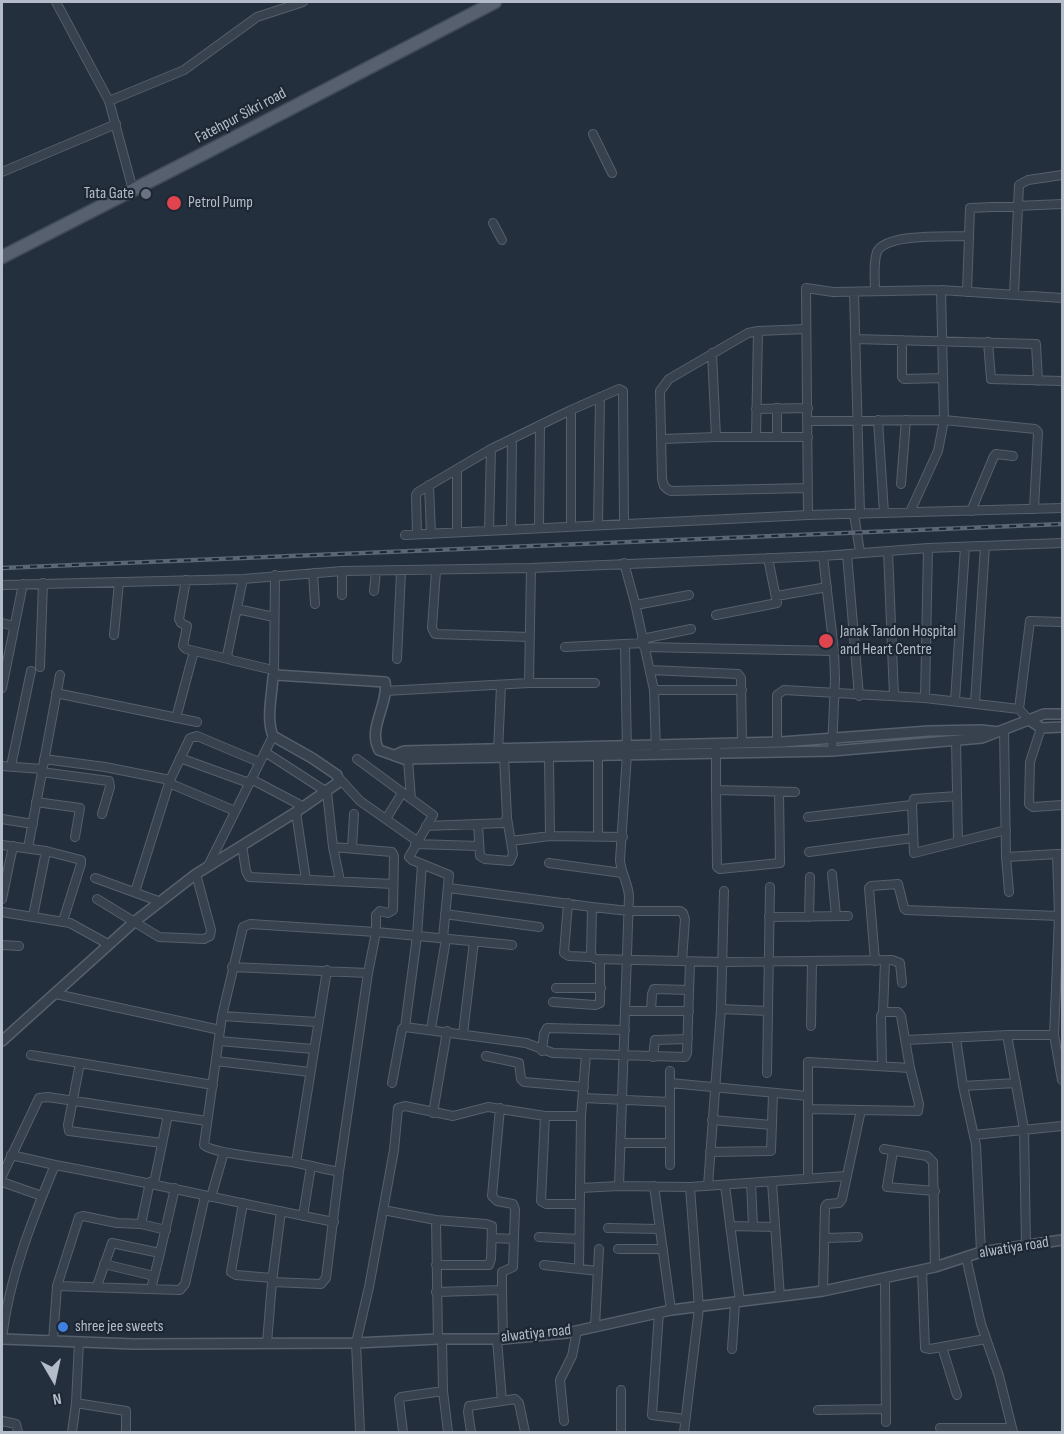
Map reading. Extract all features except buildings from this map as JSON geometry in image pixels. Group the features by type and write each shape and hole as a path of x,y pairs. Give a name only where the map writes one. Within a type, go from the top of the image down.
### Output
{"main road":[{"name":"Fatehpur Sikri road","path":"2,256 495,2"}],"street":[{"path":"56,2 109,101 133,190"},
{"path":"109,101 184,70 257,17 303,2"},
{"path":"2,172 116,124"},
{"path":"593,134 612,173"},
{"path":"1014,295 1019,185 1062,175"},
{"path":"967,292 970,208 1062,204"},
{"path":"493,223 502,240"},
{"path":"875,290 876,258 882,246 897,240 968,236"},
{"path":"808,515 808,408 804,293 806,288 833,292 941,290 1062,298"},
{"path":"910,513 938,451 944,420 941,290"},
{"path":"854,292 858,420 857,514 860,552"},
{"path":"806,329 748,333 669,379 660,391 663,484 671,490 808,489"},
{"path":"756,437 758,331"},
{"path":"855,339 1036,344 1038,381"},
{"path":"902,340 902,377 904,379 943,378"},
{"path":"988,342 991,379 1062,381"},
{"path":"712,352 716,437"},
{"path":"417,534 416,495 418,492 491,449 617,389 622,390 624,523"},
{"path":"598,525 600,397"},
{"path":"777,408 777,438"},
{"path":"756,409 808,408"},
{"path":"571,410 571,526"},
{"path":"878,420 884,513"},
{"path":"901,484 906,420"},
{"path":"808,421 944,420 1030,428 1038,432 1034,509"},
{"path":"539,528 540,424"},
{"path":"663,439 808,437"},
{"path":"512,439 512,529"},
{"path":"489,530 491,449"},
{"path":"970,511 994,456 996,454 1013,456"},
{"path":"457,469 457,532"},
{"path":"429,485 430,534"},
{"path":"405,535 808,515 1062,508"},
{"path":"2,585 243,579 342,571 401,572 531,568 1062,543"},
{"path":"975,703 986,546"},
{"path":"955,701 965,547"},
{"path":"925,698 928,548"},
{"path":"888,551 894,696"},
{"path":"847,554 859,696"},
{"path":"822,556 834,651 835,694 832,751"},
{"path":"716,615 777,603 768,558"},
{"path":"624,563 636,605 654,690 656,750"},
{"path":"529,683 531,568"},
{"path":"342,571 342,595"},
{"path":"374,591 376,571"},
{"path":"436,571 432,628 435,634 530,637"},
{"path":"397,659 401,572"},
{"path":"313,573 315,604"},
{"path":"209,864 273,736 270,720 274,673 275,575"},
{"path":"228,659 227,652 243,579"},
{"path":"186,580 179,619 180,623 187,626 183,646 274,673 383,681 386,684 386,691 374,740 379,750 408,759 716,748 832,751 982,738 1044,714 1062,714"},
{"path":"114,635 119,582"},
{"path":"40,667 43,583"},
{"path":"2,688 5,656 23,584"},
{"path":"777,596 826,587"},
{"path":"636,605 689,595"},
{"path":"237,609 274,617"},
{"path":"1019,709 1030,621 1062,622"},
{"path":"2,623 14,626"},
{"path":"643,643 691,629"},
{"path":"565,648 643,643 834,651"},
{"path":"619,1186 629,911 629,891 620,860 627,750 625,644"},
{"path":"176,718 194,651"},
{"path":"650,670 738,674 741,678 742,690 742,743"},
{"path":"11,766 31,671"},
{"path":"28,848 60,675"},
{"path":"386,691 529,683 595,683"},
{"path":"478,825 482,858 510,861 513,858 500,754 501,685"},
{"path":"654,690 742,690"},
{"path":"777,742 778,693 784,690 975,703 1019,709 1041,728 1062,727"},
{"path":"56,693 197,722"},
{"path":"1041,728 1030,762 1029,804 1033,807 1062,805"},
{"path":"716,748 742,743 832,739 928,731 1001,731"},
{"path":"1001,731 1009,892"},
{"path":"135,891 169,782 190,738 195,736 259,762"},
{"path":"273,736 312,758 339,778 360,801 416,843 479,846"},
{"path":"956,741 958,842"},
{"path":"716,748 717,867 720,869 780,863 779,792"},
{"path":"395,755 404,751 549,758 598,756 627,750"},
{"path":"265,752 327,792"},
{"path":"598,756 598,835"},
{"path":"180,758 250,781 300,810"},
{"path":"549,758 550,836"},
{"path":"44,759 105,767 169,782 235,811"},
{"path":"357,759 411,800 432,812 432,818 409,857 448,873 450,877 431,1029"},
{"path":"408,759 411,800"},
{"path":"2,766 109,781 110,787 102,814"},
{"path":"2,1041 134,922 209,864 300,810 337,785 339,778"},
{"path":"716,790 795,792"},
{"path":"327,792 333,847 340,881"},
{"path":"386,819 402,793"},
{"path":"957,796 916,799 912,805 912,838 915,854 1006,830"},
{"path":"36,802 80,808 75,837"},
{"path":"808,817 912,805"},
{"path":"300,810 306,880"},
{"path":"352,848 354,814"},
{"path":"426,826 504,823 507,818"},
{"path":"2,819 33,824"},
{"path":"511,841 550,836 623,837"},
{"path":"809,852 912,838"},
{"path":"2,844 78,858 81,862 63,921"},
{"path":"242,845 249,877 393,884"},
{"path":"2,899 13,846"},
{"path":"243,1203 231,1272 236,1275 272,1280 316,1284 325,1282 377,913 380,911 388,913 393,910 392,852 333,847"},
{"path":"33,916 46,851"},
{"path":"1006,857 1060,854 1060,961 1054,1035 1062,1080"},
{"path":"549,863 622,873"},
{"path":"392,1083 402,1029 405,1027 417,936 422,864"},
{"path":"97,899 159,938 208,938 211,930 196,874"},
{"path":"832,874 836,916"},
{"path":"809,917 810,877"},
{"path":"95,878 160,902"},
{"path":"875,961 869,901 871,886 898,884 906,910 1059,916"},
{"path":"767,1073 770,887"},
{"path":"405,1027 526,1043 542,1051 553,1053 685,1057 687,1053 689,990 683,913 629,911 449,888"},
{"path":"708,1186 721,1009 724,891"},
{"path":"568,903 564,953 569,956 686,962 885,960 900,963 902,983"},
{"path":"553,1002 598,1005 601,1002 592,907"},
{"path":"2,912 75,924 108,944"},
{"path":"445,914 539,927"},
{"path":"770,917 848,916"},
{"path":"339,1172 296,1162 224,1152 205,1147 222,1016 241,930 246,925 376,932 512,945"},
{"path":"463,1034 474,941"},
{"path":"2,945 19,946"},
{"path":"882,1066 881,1016 885,960"},
{"path":"811,1026 812,961"},
{"path":"232,967 368,973"},
{"path":"296,1162 327,970"},
{"path":"556,988 601,988"},
{"path":"651,1011 654,989 689,990"},
{"path":"56,994 220,1030"},
{"path":"721,1009 768,1011"},
{"path":"626,1011 688,1011"},
{"path":"808,1109 918,1111 919,1104 900,1013 883,1012"},
{"path":"222,1016 317,1022"},
{"path":"542,1051 544,1034 548,1028 625,1030"},
{"path":"432,1113 447,1031"},
{"path":"1007,1035 1024,1129 1026,1246"},
{"path":"906,1040 1054,1035"},
{"path":"956,1038 963,1086 974,1135 981,1252"},
{"path":"653,1056 655,1040 688,1039"},
{"path":"219,1041 313,1049"},
{"path":"579,1269 581,1116 586,1054"},
{"path":"31,1055 213,1085"},
{"path":"486,1056 519,1063 521,1079 524,1082 584,1087"},
{"path":"808,1179 807,1064 810,1061 910,1068"},
{"path":"216,1062 310,1072"},
{"path":"80,1063 68,1128 72,1133 162,1143"},
{"path":"670,1071 670,1165"},
{"path":"670,1083 808,1096"},
{"path":"963,1086 1016,1083"},
{"path":"710,1152 771,1151 773,1094"},
{"path":"2,1176 39,1098 48,1097 207,1121"},
{"path":"583,1098 670,1102"},
{"path":"360,1432 356,1343 369,1287 394,1150 398,1108 405,1106 453,1116 484,1107 545,1116 581,1116"},
{"path":"500,1108 492,1196 497,1201 515,1206 513,1267 502,1272 500,1339 502,1401"},
{"path":"823,1291 826,1205 841,1202 861,1110"},
{"path":"141,1224 168,1115"},
{"path":"545,1116 541,1201 579,1204"},
{"path":"712,1120 772,1125"},
{"path":"974,1135 1062,1126"},
{"path":"621,1143 670,1143"},
{"path":"935,1191 887,1187 889,1150 931,1158 933,1162 935,1191 935,1267"},
{"path":"57,1286 177,1290 183,1288 208,1197 224,1152"},
{"path":"11,1155 334,1222"},
{"path":"2,1338 8,1296 55,1165"},
{"path":"303,1216 311,1166"},
{"path":"580,1188 690,1187 846,1176"},
{"path":"2,1182 42,1196"},
{"path":"772,1182 780,1297"},
{"path":"751,1183 753,1226"},
{"path":"725,1185 738,1303 732,1349"},
{"path":"654,1186 671,1310"},
{"path":"684,1432 699,1308 690,1187"},
{"path":"151,1289 176,1188"},
{"path":"383,1210 436,1220 490,1225 492,1238 489,1265 436,1265"},
{"path":"267,1343 281,1211"},
{"path":"53,1341 57,1286 79,1217 141,1224 165,1230"},
{"path":"436,1220 436,1292 448,1432"},
{"path":"730,1226 775,1227"},
{"path":"608,1228 660,1229"},
{"path":"539,1237 579,1239"},
{"path":"825,1238 858,1237"},
{"path":"492,1238 514,1239"},
{"name":"alwatiya road","path":"2,1338 79,1342 267,1343 500,1339 577,1330 671,1310 823,1291 935,1267 981,1252 1062,1240"},
{"path":"97,1286 112,1243 160,1254"},
{"path":"595,1326 599,1249"},
{"path":"618,1249 663,1249"},
{"path":"940,1428 1012,1430 966,1257"},
{"path":"104,1264 154,1276"},
{"path":"544,1265 598,1271"},
{"path":"922,1270 925,1348 986,1339"},
{"path":"885,1278 886,1422"},
{"path":"436,1292 502,1290"},
{"path":"659,1312 652,1415 685,1419"},
{"path":"564,1421 560,1380 572,1356 577,1330"},
{"path":"72,1432 79,1342"},
{"path":"942,1347 957,1395"},
{"path":"621,1390 621,1432"},
{"path":"403,1432 399,1399 401,1396 443,1391"},
{"path":"471,1432 469,1406 502,1401 519,1401 525,1432"},
{"path":"75,1403 126,1411 126,1432"},
{"path":"818,1410 886,1409"},
{"path":"2,1421 16,1424 18,1432"}],"railway":[{"path":"2,568 1062,524"}],"place":[{"name":"Tata Gate","path":"146,194"},
{"name":"Petrol Pump","path":"174,203"},
{"name":"Janak Tandon Hospital and Heart Centre","path":"826,641"},
{"name":"shree jee sweets","path":"63,1327"}]}
